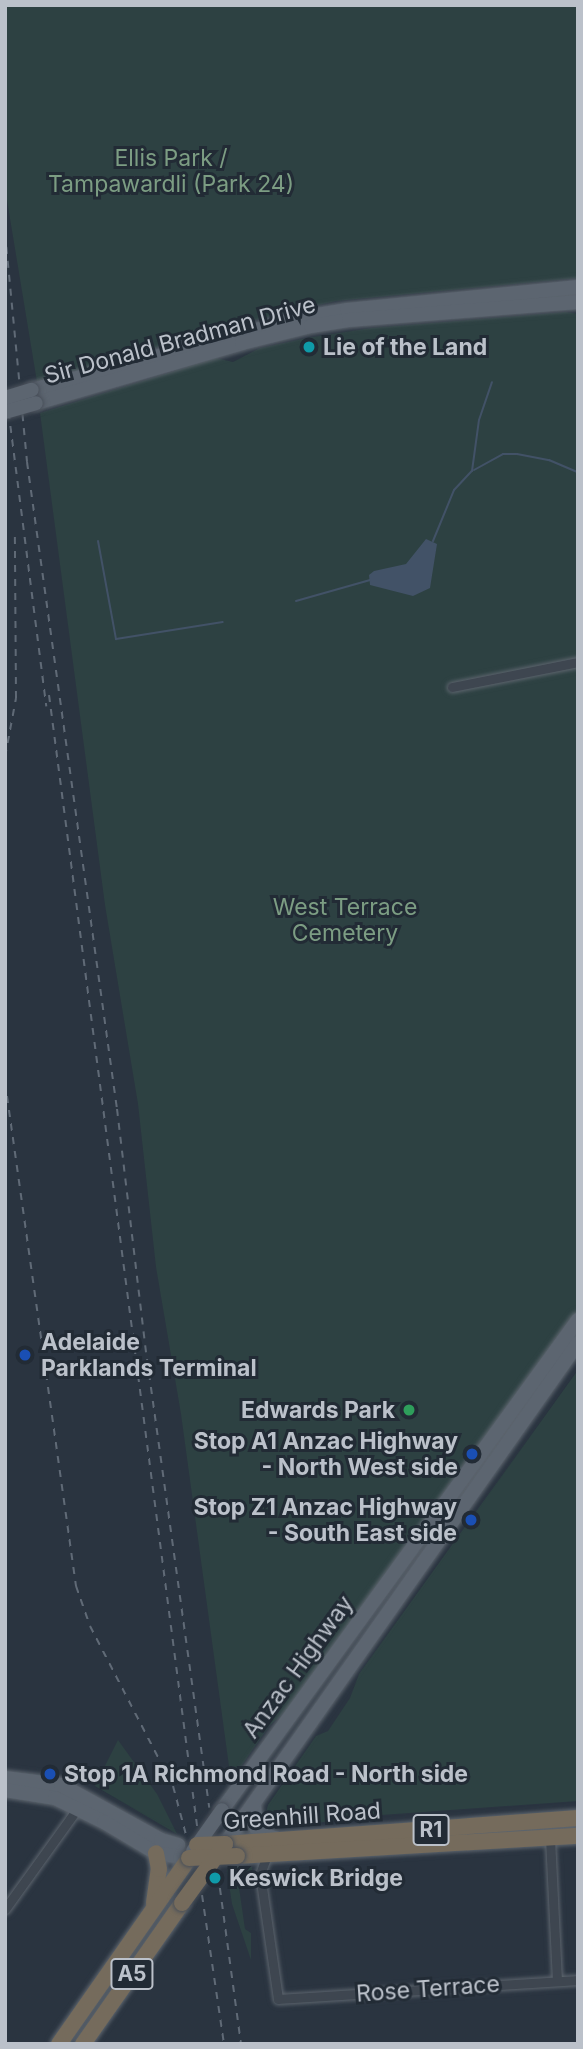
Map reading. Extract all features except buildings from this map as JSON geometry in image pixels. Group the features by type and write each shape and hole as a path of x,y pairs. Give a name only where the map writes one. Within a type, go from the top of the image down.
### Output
{"highway":[{"name":"Greenhill Road","path":"230,1847 578,1818"},
{"path":"457,1828 458,1834 463,1836 484,1835 498,1841"},
{"name":"Greenhill Road","path":"230,1847 267,1855 578,1836"},
{"name":"R1","path":"184,1855 230,1847"},
{"name":"Anzac Highway","path":"83,2044 182,1903 230,1847"},
{"path":"153,1909 159,1869 156,1853"},
{"name":"Anzac Highway","path":"59,2044 153,1909 184,1855"}],"main road":[{"name":"Sir Donald Bradman Drive","path":"5,412 34,397 305,317 347,310 578,287"},
{"name":"Sir Donald Bradman Drive","path":"5,398 34,397 311,326 349,320 578,302"},
{"name":"Anzac Highway","path":"184,1855 222,1810 578,1320"},
{"name":"Anzac Highway","path":"230,1847 254,1804 396,1598 578,1343"},
{"path":"383,1590 396,1598"},
{"name":"R1","path":"5,1778 43,1781 80,1802 156,1853 184,1855"},
{"name":"R1","path":"5,1790 80,1802 154,1836 184,1855"},
{"path":"254,1804 256,1828 264,1835 285,1841"}],"street":[{"path":"452,687 578,662"},
{"path":"5,1909 80,1802"},
{"path":"550,1838 557,1981"},
{"name":"Rose Terrace","path":"267,1855 260,1874 278,1999 578,1980"}],"green space":[{"name":"Ellis Park / Tampawardli (Park 24)","path":"5,5 578,5 578,278 336,301 242,323 37,382 5,188"},
{"name":"West Terrace Cemetery","path":"565,312 578,314 578,1311 292,1706 269,1726 231,1781 181,1414 156,1267 138,1104 105,905 40,413 216,358 233,362 260,348 307,338 371,328"},
{"path":"578,1370 578,1801 354,1817 293,1827 270,1827 264,1820 268,1805 316,1736 328,1731 350,1698 359,1674"},
{"path":"118,1740 157,1794 177,1834 95,1786"},
{"path":"230,1866 252,1867 253,1873 245,1876 237,1874 245,1929 251,1933 251,1960 232,1904 227,1870"}],"water":[{"path":"426,539 437,544 430,588 413,596 370,585 369,575 374,571 406,564"}],"waterway":[{"path":"433,541 454,490 472,471 479,420 492,382"},
{"path":"474,470 503,454 517,454 549,460 577,472"},
{"path":"98,541 116,639 223,622"},
{"path":"296,601 370,580"}],"railway":[{"path":"5,233 27,462 117,1109 147,1359 209,1808"},
{"path":"5,384 46,706"},
{"path":"5,757 16,698 15,535"},
{"path":"49,695 197,1826"},
{"path":"5,1082 76,1586 90,1626 173,1786 186,1835"},
{"path":"218,1874 241,2044"},
{"path":"202,1895 224,2044"}],"place":[{"name":"Lie of the Land","path":"309,347"},
{"name":"Adelaide Parklands Terminal","path":"25,1355"},
{"name":"Edwards Park","path":"409,1410"},
{"name":"Stop A1 Anzac Highway - North West side","path":"472,1454"},
{"name":"Stop Z1 Anzac Highway - South East side","path":"471,1520"},
{"name":"Stop 1A Richmond Road - North side","path":"50,1774"},
{"name":"Keswick Bridge","path":"215,1878"}]}
